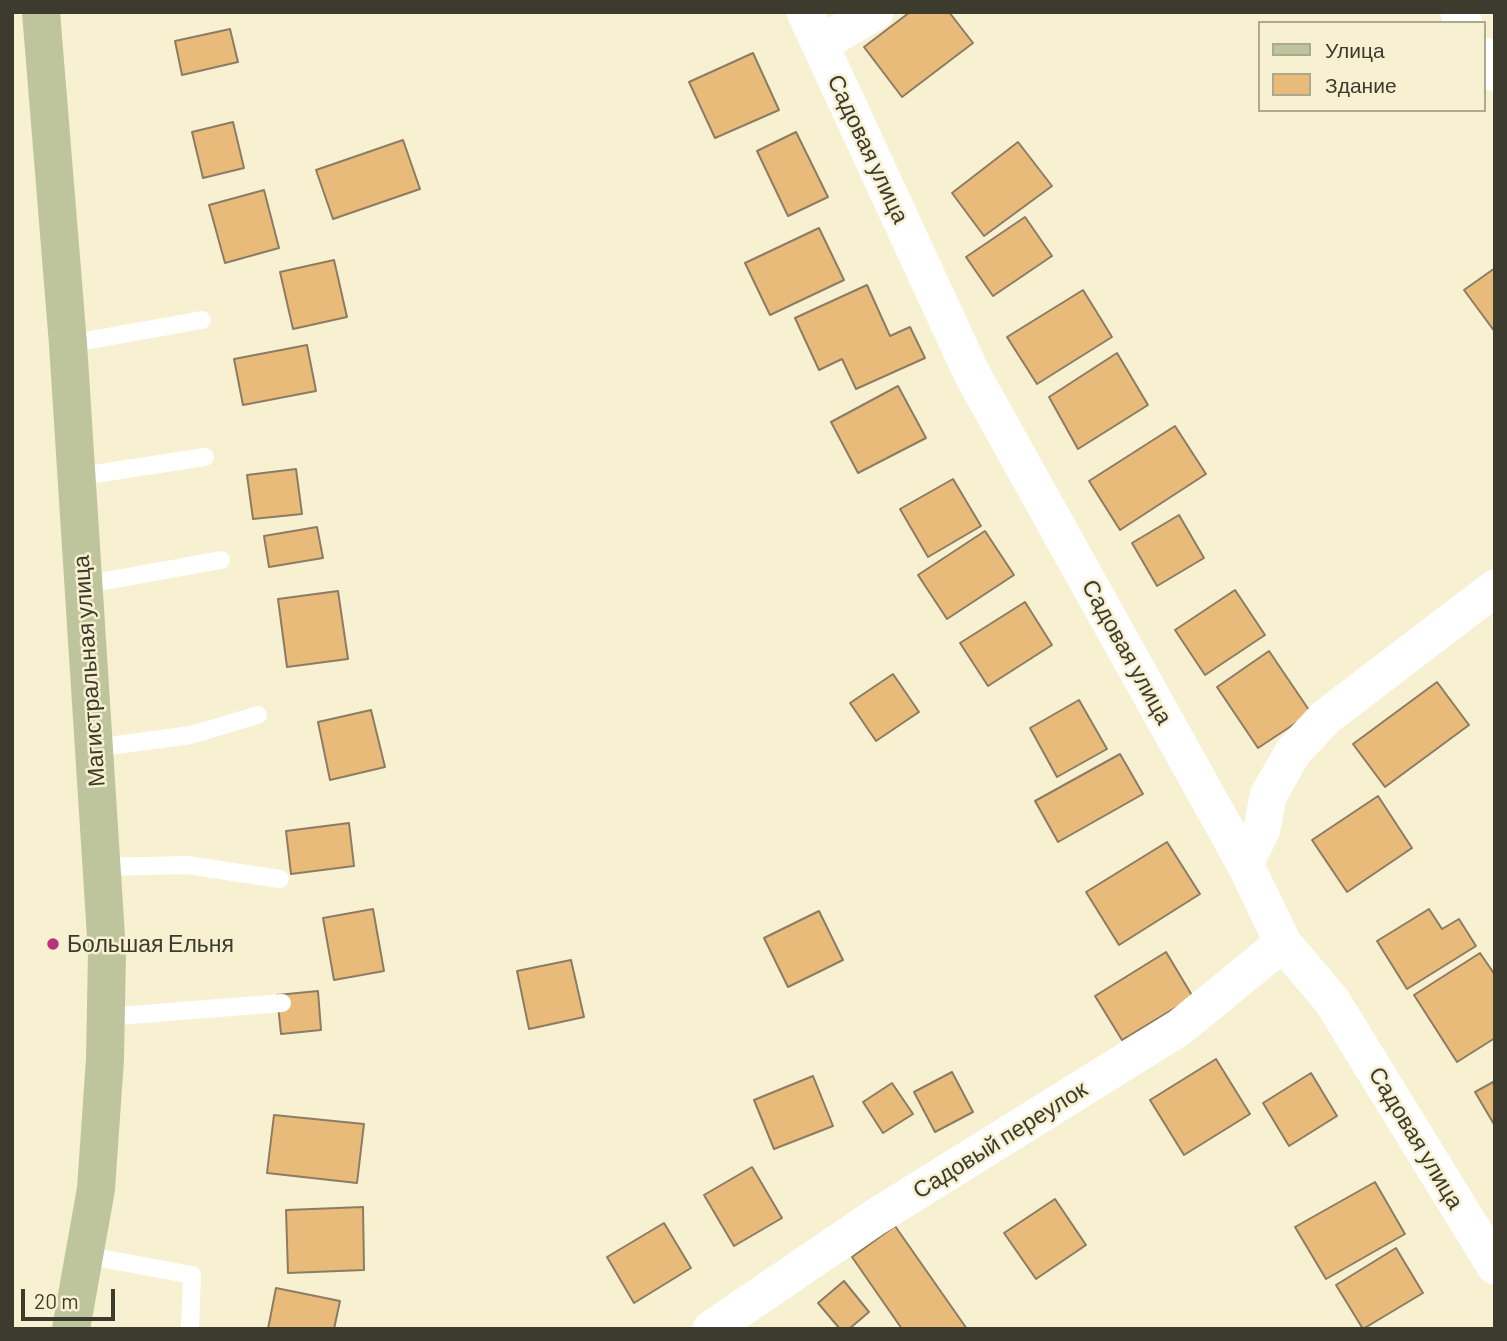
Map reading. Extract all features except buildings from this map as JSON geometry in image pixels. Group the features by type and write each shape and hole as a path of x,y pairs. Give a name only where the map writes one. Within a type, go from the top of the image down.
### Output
{"main road":[{"name":"Магистральная улица","path":"41,12 68,344 107,952 96,1189 71,1329"}],"street":[{"path":"812,28 875,12"},
{"name":"Садовая улица","path":"812,28 972,374 1245,864 1283,943 1332,1001 1495,1266"},
{"path":"1245,864 1262,829 1268,796 1293,752 1326,717 1495,588"},
{"name":"Садовый переулок","path":"711,1329 874,1218 1179,1028 1283,943"}],"lane":[{"path":"68,344 202,320"},
{"path":"75,477 205,457"},
{"path":"83,585 221,560"},
{"path":"94,748 191,736 258,716"},
{"path":"103,867 187,865 280,879"},
{"path":"106,1017 282,1003"},
{"path":"84,1255 192,1275 190,1329"}],"place":[{"name":"Большая Ельня","path":"53,944"}]}
